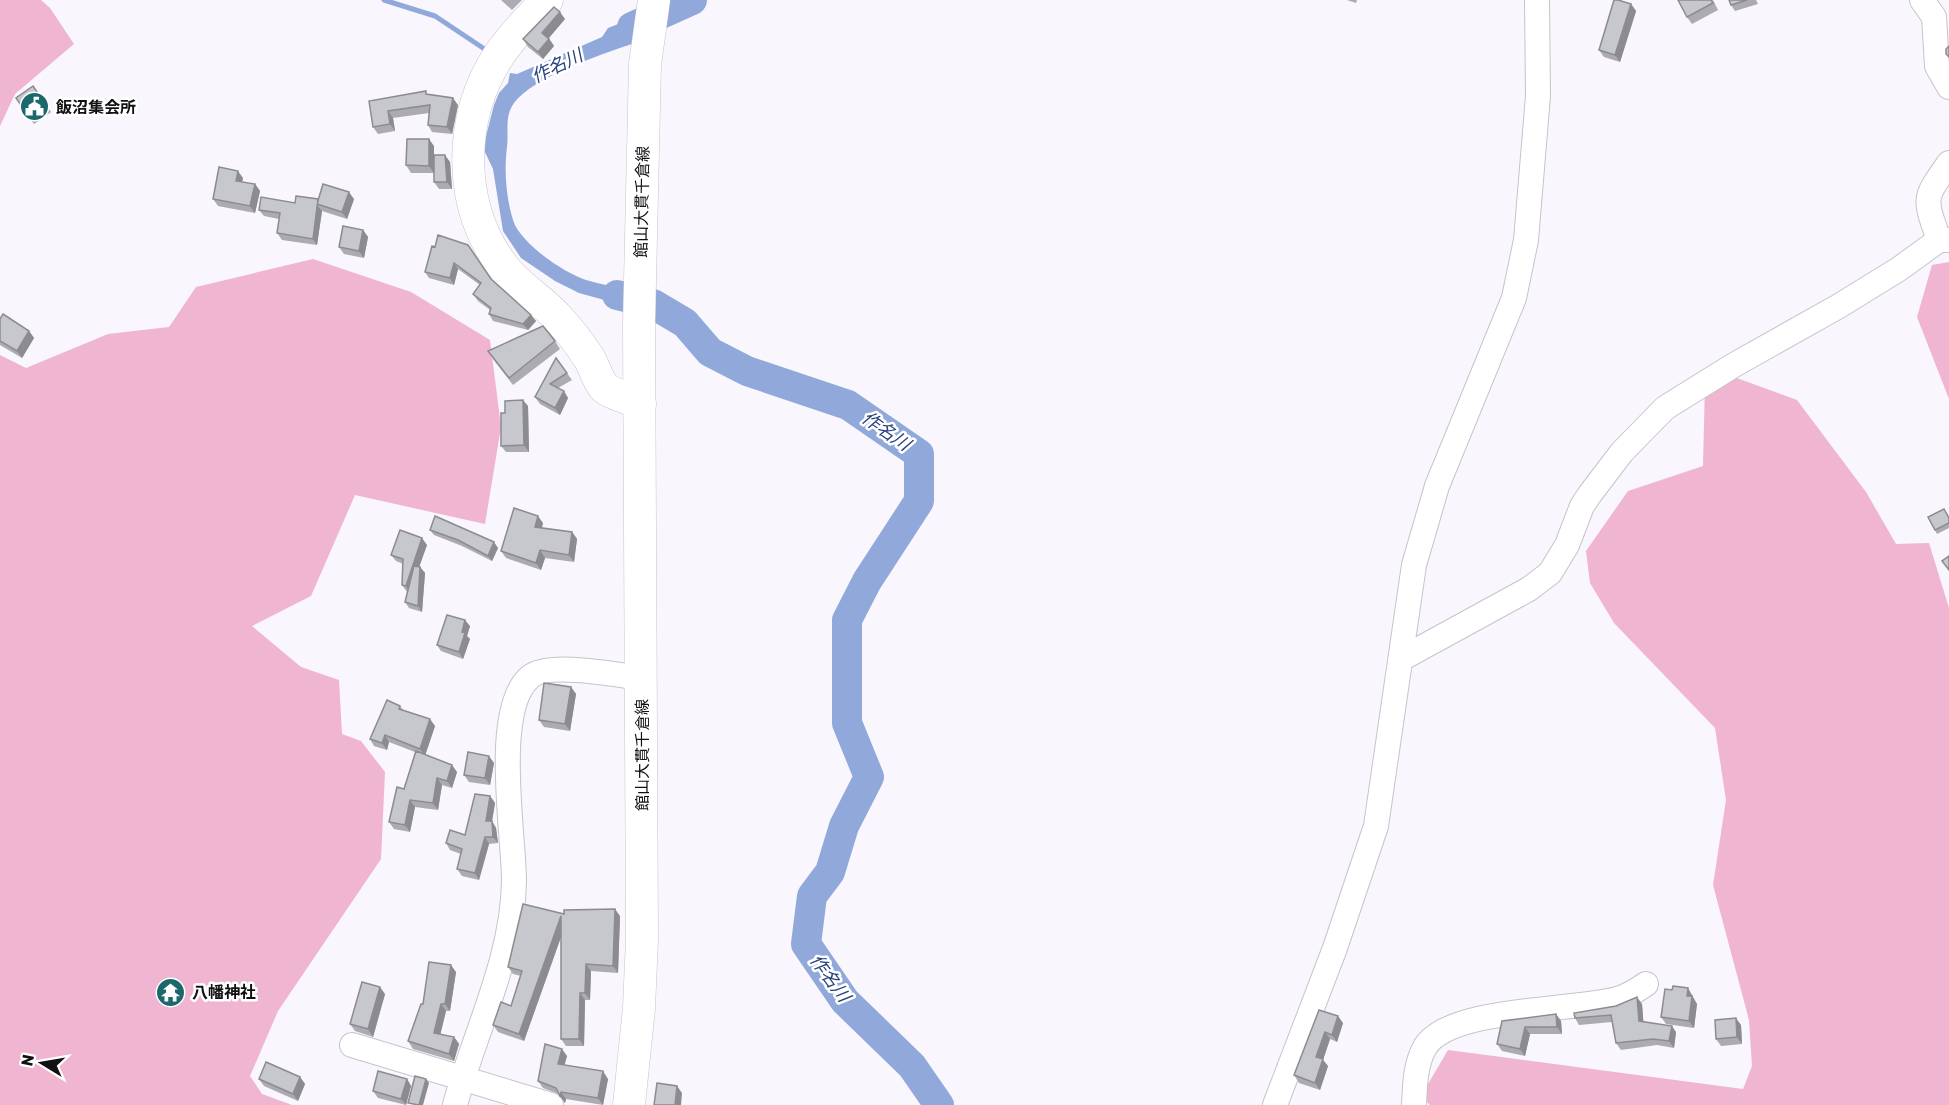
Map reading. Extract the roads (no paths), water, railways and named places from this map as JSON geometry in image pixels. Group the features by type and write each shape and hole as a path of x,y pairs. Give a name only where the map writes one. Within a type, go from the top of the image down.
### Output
{"main road":[{"path":"547,0 515,33 497,58 476,111 467,162 471,199 482,229 503,266 557,317 578,342 604,386 640,404"},
{"name":"館山大貫千倉線","path":"629,1105 639,1008 642,939 639,325 647,50 654,0"}],"street":[{"path":"1275,1105 1335,948 1370,848 1378,814 1414,565 1422,532 1437,486 1514,298 1526,240 1538,96 1537,0"},
{"path":"1922,0 1934,17 1937,66 1949,87"},
{"path":"1401,659 1528,589 1550,573 1567,545 1582,506 1590,494 1622,452 1665,408 1734,364 1839,306 1944,240 1927,203 1928,193 1949,163"},
{"path":"455,1105 462,1077 509,937 514,881 509,783 509,720 518,694 530,676 547,669 642,678"},
{"path":"1414,1105 1417,1067 1426,1045 1441,1031 1502,1014 1616,1000 1646,984"},
{"path":"352,1045 551,1105"}],"water":[{"path":"636,17 632,44 586,60 536,84 514,103 508,119 506,165 507,193 513,220 524,238 566,271 591,281 626,289 626,306 579,293 555,281 521,258 503,231 493,169 483,148 494,105 499,93 508,83 510,73 517,74 602,37 608,28"}],"waterway":[{"path":"384,0 435,16 489,52"},
{"name":"作名川","path":"632,27 692,0"},
{"name":"作名川","path":"617,295 653,304 685,323 710,352 747,371 848,405 919,454 919,501 867,581 847,620 847,723 869,777 844,826 830,872 812,896 806,944 845,1001 912,1066 939,1105"}],"place":[{"name":"飯沼集会所","path":"35,107"},
{"name":"八幡神社","path":"171,992"}]}
